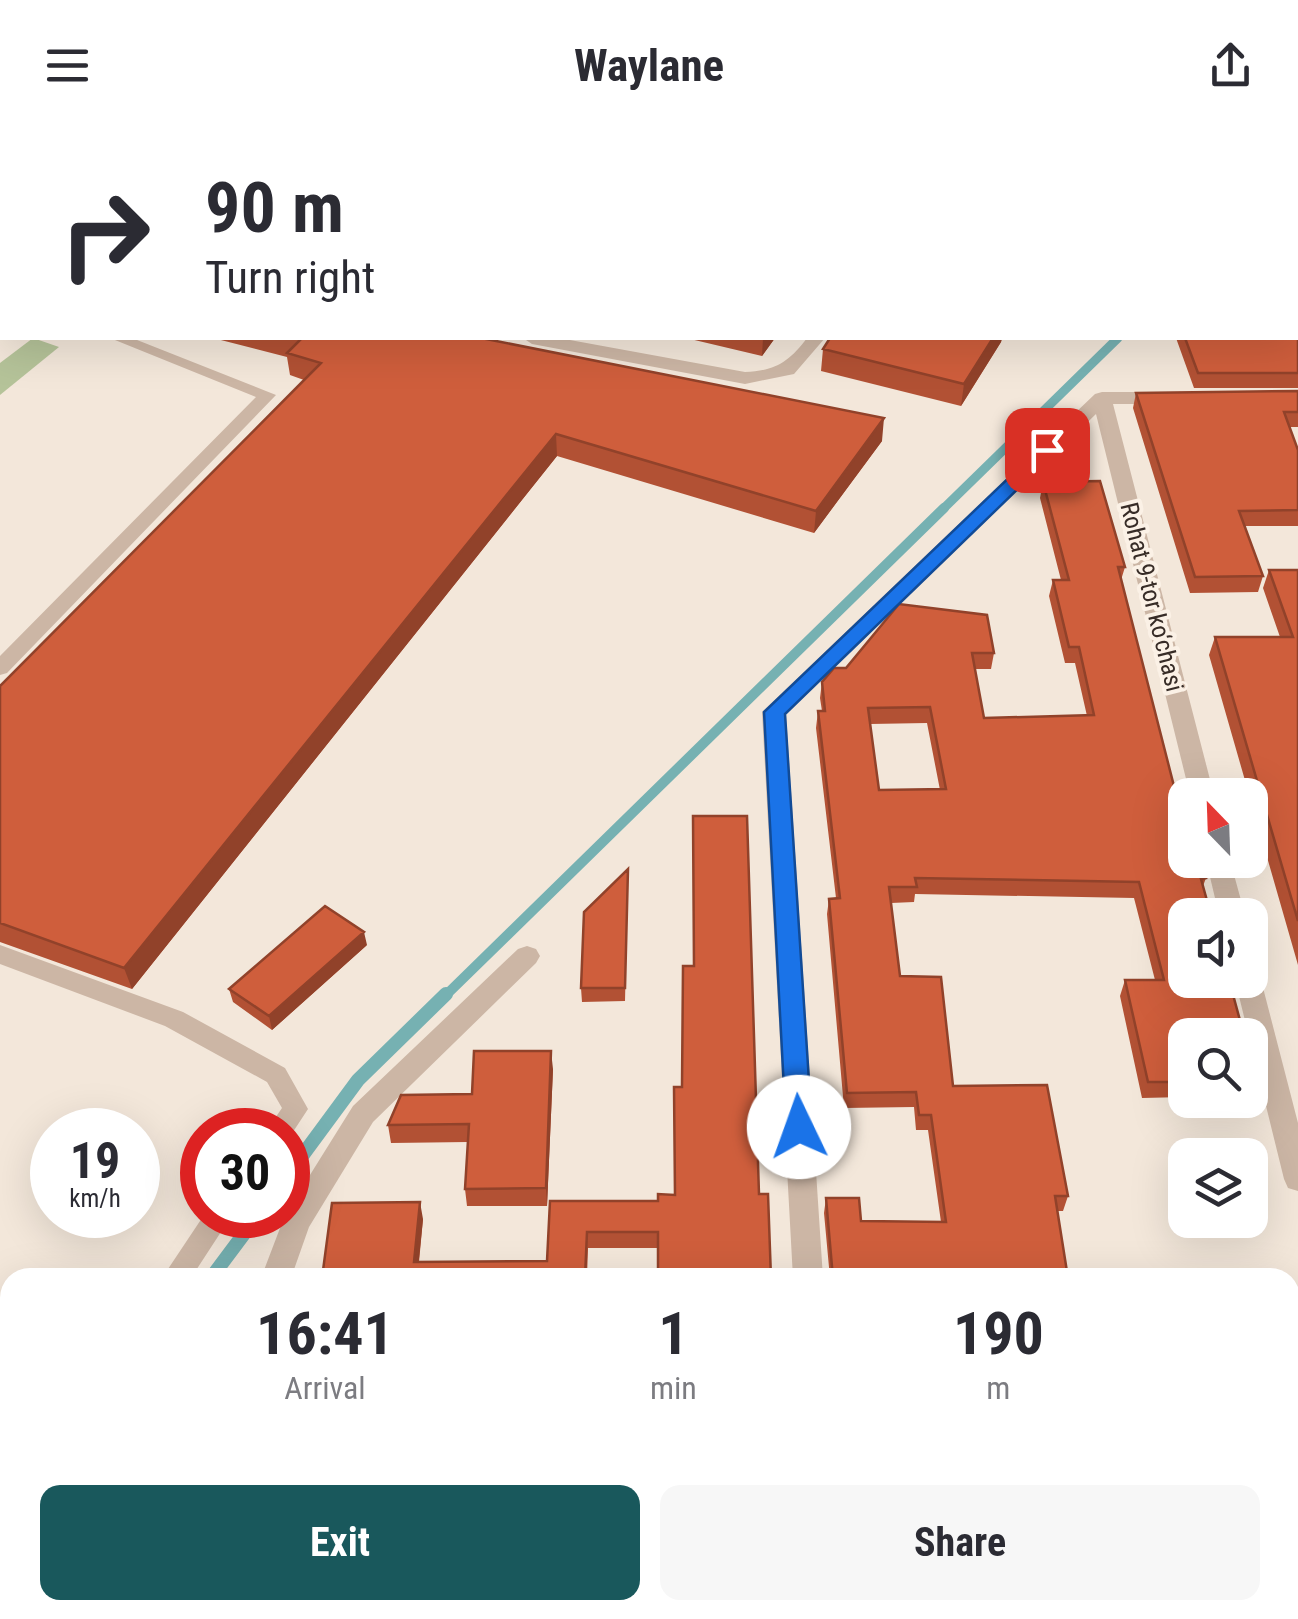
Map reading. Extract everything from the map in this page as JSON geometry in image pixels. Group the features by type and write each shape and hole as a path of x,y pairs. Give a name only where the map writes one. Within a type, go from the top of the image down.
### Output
{"street":[{"path":"543,340 745,378 774,378 795,368 815,340"},
{"path":"807,1268 774,712 1102,398 1180,398"},
{"name":"Rohat 9-tor ko‘chasi","path":"1102,398 1198,778"},
{"path":"280,1268 296,1222 363,1114 527,956"},
{"path":"1253,998 1298,1178"}],"lane":[{"path":"0,668 267,395 123,340"},
{"path":"0,954 174,1019 276,1075 294,1108"},
{"path":"181,1268 203,1238"}],"green space":[{"path":"30,340 59,347 0,395 0,363"}],"building":[{"path":"300,340 491,340 884,418 816,511 556,434 124,968 0,923 0,686 321,363 287,353"},
{"path":"829,340 992,340 964,384 823,349"},
{"path":"1186,340 1298,340 1298,373 1198,373"},
{"path":"1298,391 1298,412 1284,412 1298,450 1298,510 1239,511 1263,576 1195,577 1136,393"},
{"path":"1100,481 1125,567 1118,567 1172,778 1168,778 1168,878 1206,878 1201,879 1206,898 1168,898 1168,998 1234,998 1239,1018 1168,1018 1168,1082 1148,1082 1125,980 1164,980 1139,882 915,878 917,887 889,887 900,976 941,977 953,1086 1047,1085 1068,1196 1055,1196 1066,1268 832,1268 826,1198 859,1198 861,1221 946,1222 931,1115 919,1115 916,1092 847,1093 829,899 840,898 818,711 825,711 822,682 834,668 846,668 899,604 987,615 994,653 972,653 984,718 1094,715 1079,647 1069,647 1053,580 1069,580 1043,482","holes":["930,707 946,789 879,790 868,708"]},
{"path":"1269,570 1298,570 1298,921 1268,818 1268,778 1256,778 1215,637 1293,637"},
{"path":"693,816 747,816 759,1194 768,1194 771,1268 658,1268 658,1232 587,1232 585,1268 323,1268 332,1203 420,1202 414,1262 547,1261 550,1201 658,1201 658,1194 675,1195 674,1087 682,1087 683,966 694,966"},
{"path":"628,869 625,988 581,988 584,912"},
{"path":"325,906 364,932 269,1016 229,989"},
{"path":"474,1051 551,1051 546,1188 465,1189 469,1124 388,1125 401,1095 472,1094"}],"waterway":[{"path":"942,510 1116,340"},
{"path":"444,997 944,508"},
{"path":"310,1145 358,1080 446,994"},
{"path":"218,1268 241,1238"}],"route":[{"path":"799,1127 774,712 1047,450"}]}
